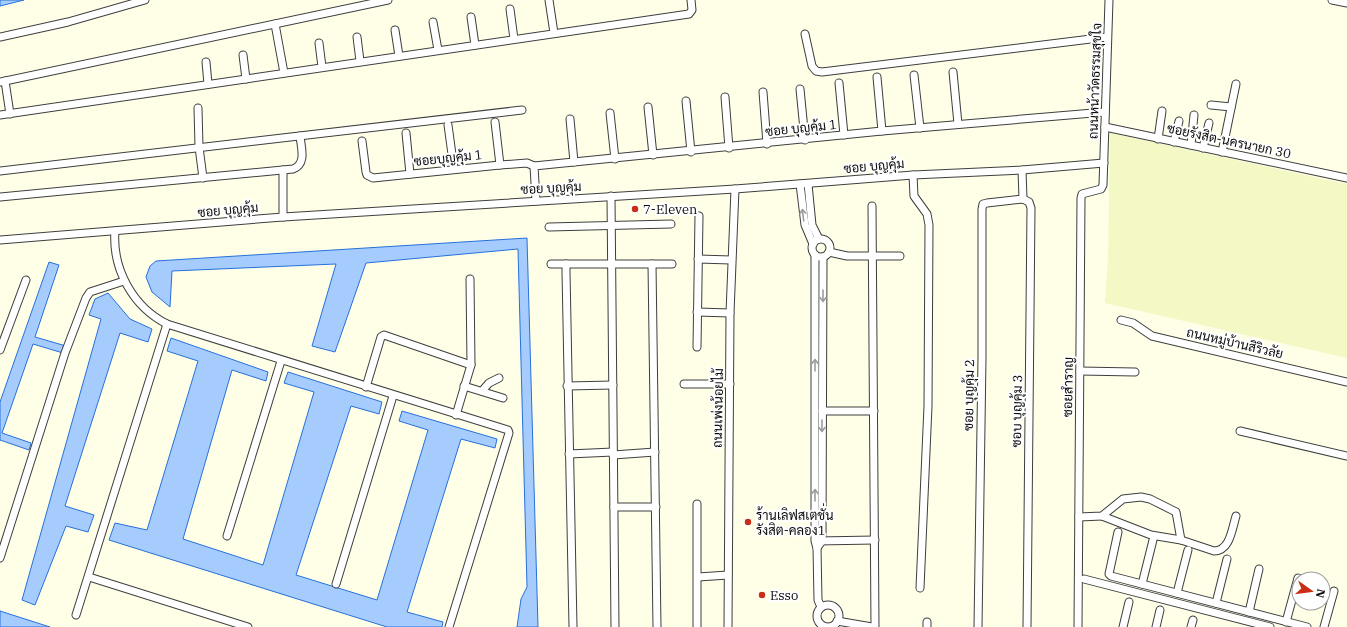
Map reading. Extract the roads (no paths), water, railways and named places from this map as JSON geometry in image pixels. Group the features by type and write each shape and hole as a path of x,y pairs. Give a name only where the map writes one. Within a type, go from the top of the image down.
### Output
{"street":[{"path":"0,37 68,22 144,0"},
{"path":"10,114 2,81 388,0"},
{"path":"549,0 554,33"},
{"path":"0,116 360,61 689,14 692,10 692,0"},
{"name":"ถนนหน้าวัดธรรมสุขใจ","path":"1104,163 1109,0"},
{"path":"1332,0 1347,3"},
{"path":"510,9 514,39"},
{"path":"471,18 475,45"},
{"path":"433,22 438,50"},
{"path":"275,24 284,73"},
{"path":"395,30 399,56"},
{"path":"805,34 812,66 816,71 822,72 1107,37"},
{"path":"357,37 360,61"},
{"path":"319,43 322,67"},
{"path":"243,55 246,78"},
{"path":"206,62 208,84"},
{"path":"953,72 958,124"},
{"path":"914,75 920,128"},
{"path":"876,77 882,131"},
{"path":"839,83 844,135"},
{"path":"1222,152 1236,84"},
{"path":"800,89 805,140"},
{"path":"763,92 767,144"},
{"path":"725,97 729,148"},
{"path":"686,101 691,152"},
{"path":"1212,105 1231,107"},
{"path":"648,107 653,155"},
{"path":"198,108 199,147 203,178"},
{"path":"0,171 522,110"},
{"path":"1158,139 1162,111"},
{"name":"ซอย บุญคุ้ม 1","path":"530,165 691,152 882,131 1105,112"},
{"path":"610,113 615,159"},
{"path":"1191,145 1194,115"},
{"path":"570,119 574,162"},
{"path":"1174,142 1179,121"},
{"path":"495,122 500,165"},
{"path":"1203,148 1209,123"},
{"path":"448,124 454,169"},
{"name":"ซอยรังสิต-นครนายก 30","path":"1105,127 1347,178"},
{"path":"406,133 410,174"},
{"path":"0,197 293,169 300,165 302,156 300,136"},
{"name":"ซอยบุญคุ้ม 1","path":"362,141 366,172 367,175 373,178 500,165 530,165"},
{"name":"ซอย บุญคุ้ม","path":"0,240 283,217 735,189 913,175 1022,170 1104,163"},
{"name":"ซอยสำราญ","path":"1078,627 1081,198 1085,193 1102,188 1104,163"},
{"path":"530,165 536,201"},
{"path":"283,170 283,217"},
{"path":"1022,170 1023,199"},
{"path":"913,175 914,196 927,214 929,225 928,406 920,588"},
{"path":"800,184 805,225 816,241"},
{"path":"808,184 812,225 816,241 812,249 815,255 818,600 821,607"},
{"name":"ถนนเพ่งน้อยไม้","path":"728,627 730,313 735,189"},
{"path":"611,196 613,225 612,454 615,627"},
{"name":"ซอย บุญคุ้ม 2","path":"978,627 982,358 982,208 983,204 987,203 1023,199"},
{"name":"ซอบ บุญคุ้ม 3","path":"1023,199 1029,202 1031,208 1027,627"},
{"path":"872,206 875,627"},
{"path":"697,347 699,216"},
{"path":"549,227 671,224"},
{"path":"115,231 116,257 124,281 148,313 167,324 281,361 506,430 509,433 450,624"},
{"path":"816,241 824,240 829,243 829,252"},
{"path":"829,252 847,256 900,256"},
{"path":"818,543 822,411 823,257 829,252"},
{"path":"815,255 823,257"},
{"path":"698,259 732,260"},
{"path":"551,264 672,264"},
{"path":"566,264 567,386 573,627"},
{"path":"652,264 656,452 657,627"},
{"path":"456,415 471,365 470,279"},
{"path":"0,350 26,280"},
{"path":"0,558 65,354 86,298 90,292 124,281"},
{"path":"697,312 730,313"},
{"name":"ถนนหมู่บ้านสิริวลัย","path":"1121,320 1133,323 1152,336 1347,382"},
{"path":"76,615 167,324"},
{"path":"366,387 381,337 384,334 471,365"},
{"path":"227,536 281,361"},
{"path":"1080,371 1135,372"},
{"path":"482,391 489,383 500,378"},
{"path":"684,384 730,384"},
{"path":"567,386 613,385"},
{"path":"464,386 503,398"},
{"path":"336,584 393,396"},
{"path":"822,411 874,411"},
{"path":"1240,431 1347,456"},
{"path":"569,454 656,452"},
{"path":"1102,516 1127,497 1141,497 1150,499 1176,512 1181,540"},
{"path":"697,504 697,627"},
{"path":"614,507 656,507"},
{"path":"1079,517 1102,516 1145,533 1181,540 1214,551 1220,551 1226,546 1236,516"},
{"path":"1118,532 1110,575 1286,622 1296,626 1307,627"},
{"path":"818,543 875,540"},
{"path":"1142,584 1153,540"},
{"path":"1177,593 1188,550"},
{"path":"1216,603 1227,560"},
{"path":"1249,612 1260,569"},
{"path":"698,577 728,575"},
{"path":"89,577 248,627"},
{"path":"1084,579 1270,627"},
{"path":"1324,627 1334,591"},
{"path":"1123,627 1129,602"},
{"path":"1286,622 1291,604"},
{"path":"834,625 838,614 834,607 827,605 821,607 817,614 817,625 827,627 834,625 872,627"},
{"path":"1156,627 1160,610"}],"water":[{"path":"0,0 24,0 0,6"},
{"path":"527,238 538,627 517,627 521,599 527,587 518,249 366,263 335,352 312,346 336,264 172,271 170,307 152,292 146,277 150,266 156,261"},
{"path":"49,262 59,265 35,337 66,346 63,353 33,344 2,433 31,443 29,450 0,440 0,402"},
{"path":"108,293 130,319 152,329 148,342 120,333 65,506 94,515 88,532 66,526 35,605 22,600 101,319 89,315 95,299"},
{"path":"171,338 268,372 266,381 232,370 183,539 263,565 314,392 284,383 288,372 382,402 379,414 351,406 296,575 377,600 428,430 399,421 402,411 497,439 495,448 461,439 407,612 443,622 442,627 387,627 109,540 115,523 147,530 198,361 167,351"},
{"path":"0,611 50,627 0,627"}],"place":[{"name":"7-Eleven","path":"635,209"},
{"name":"ร้านเลิฟสเตชั่น รังสิต-คลอง1","path":"748,522"},
{"name":"Esso","path":"762,595"}]}
